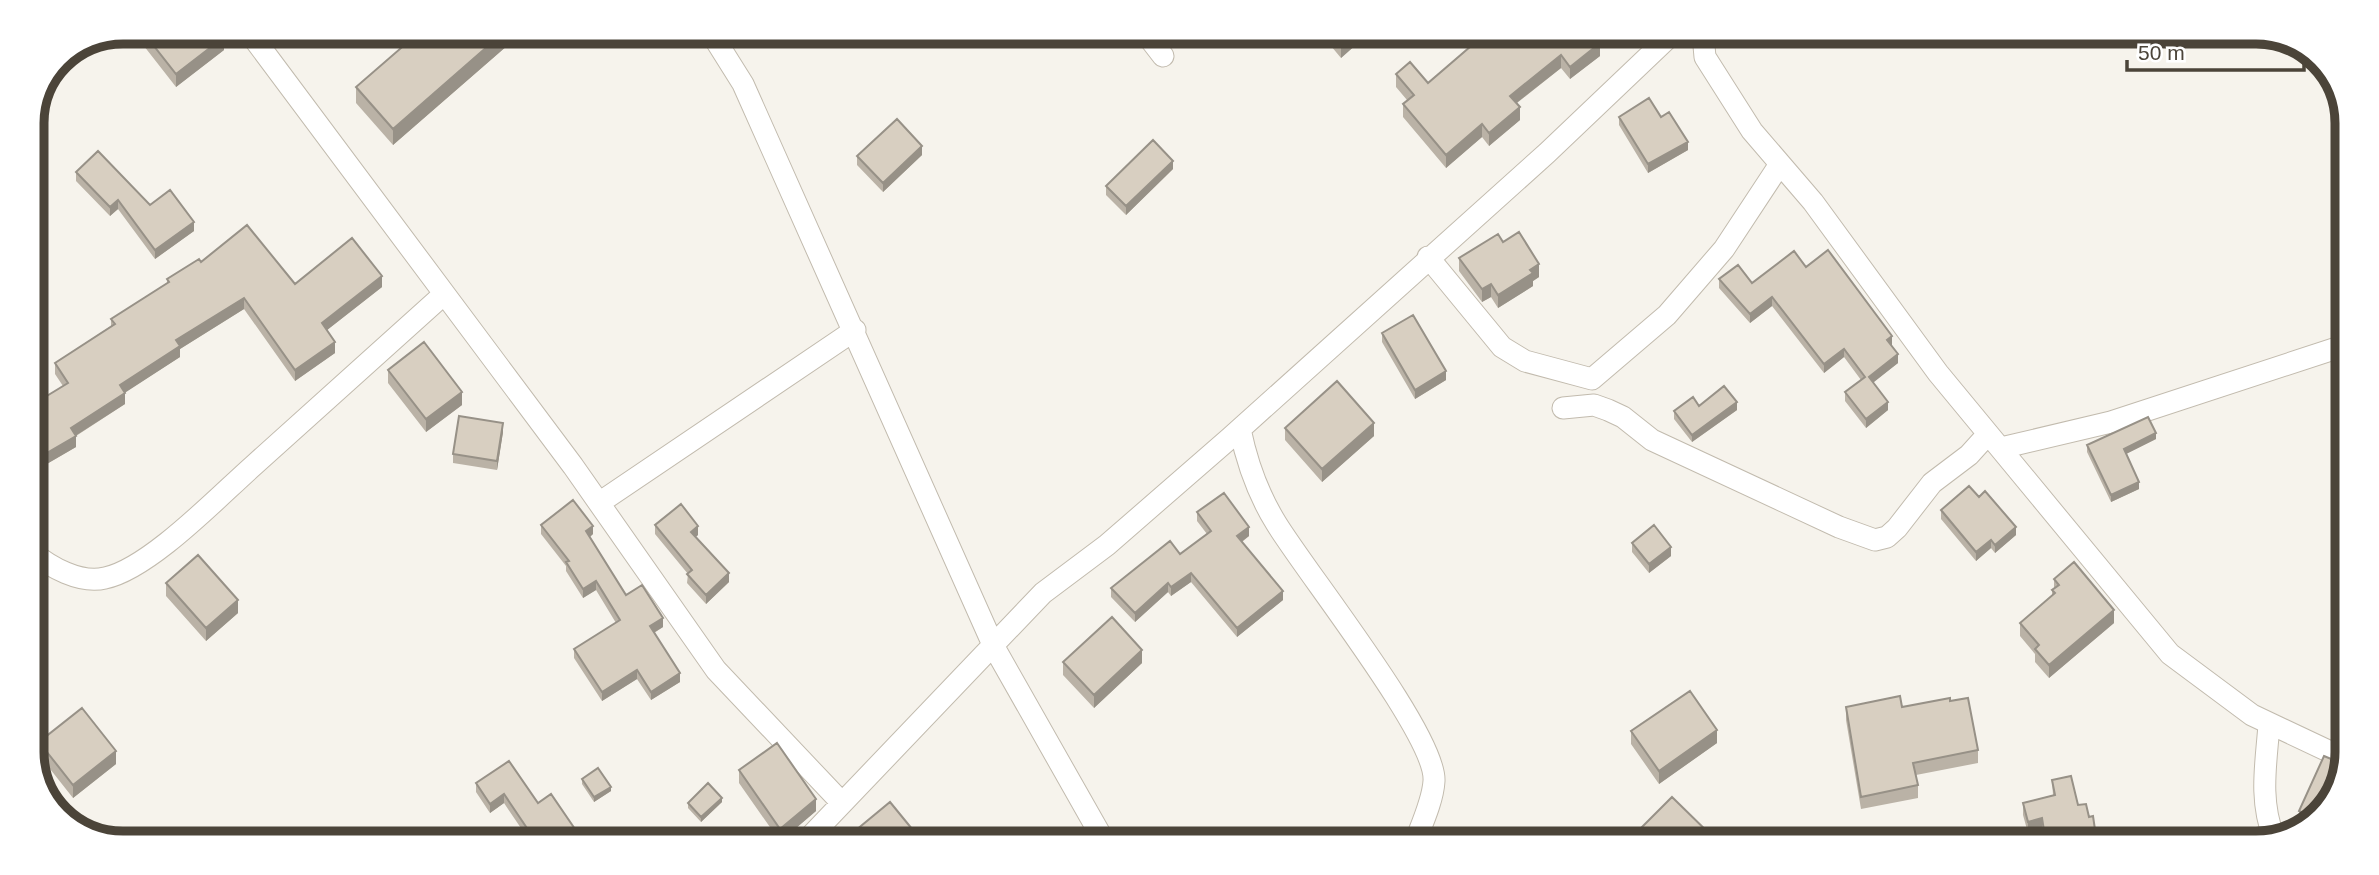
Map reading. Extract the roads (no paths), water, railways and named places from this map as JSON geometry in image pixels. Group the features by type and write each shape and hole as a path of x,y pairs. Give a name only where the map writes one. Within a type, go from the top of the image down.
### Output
{"street":[{"path":"258,44 599,503 716,670 841,802"},
{"path":"718,44 743,84 855,330 994,647 1098,831"},
{"path":"1154,44 1163,56"},
{"path":"815,831 1043,593 1107,545 1240,429 1428,257 1547,153 1662,44"},
{"path":"1704,44 1705,57 1723,88 1780,164 1813,202 1938,373 2170,654 2233,703 2269,725 2335,754"},
{"path":"1428,257 1502,347 1525,361 1592,379 1667,315 1724,249 1780,164"},
{"path":"44,560 59,569 93,579 121,573 139,562 205,511 443,295"},
{"path":"599,503 855,330"},
{"path":"1563,408 1594,405 1608,410 1623,417 1652,440 1839,527 1875,540 1887,537 1897,528 1932,483 1969,455 1994,442 2111,422 2335,349"},
{"path":"1240,429 1252,474 1275,522 1382,676 1424,747 1435,779 1418,831"},
{"path":"2269,725 2263,793 2264,809 2271,830"}]}
